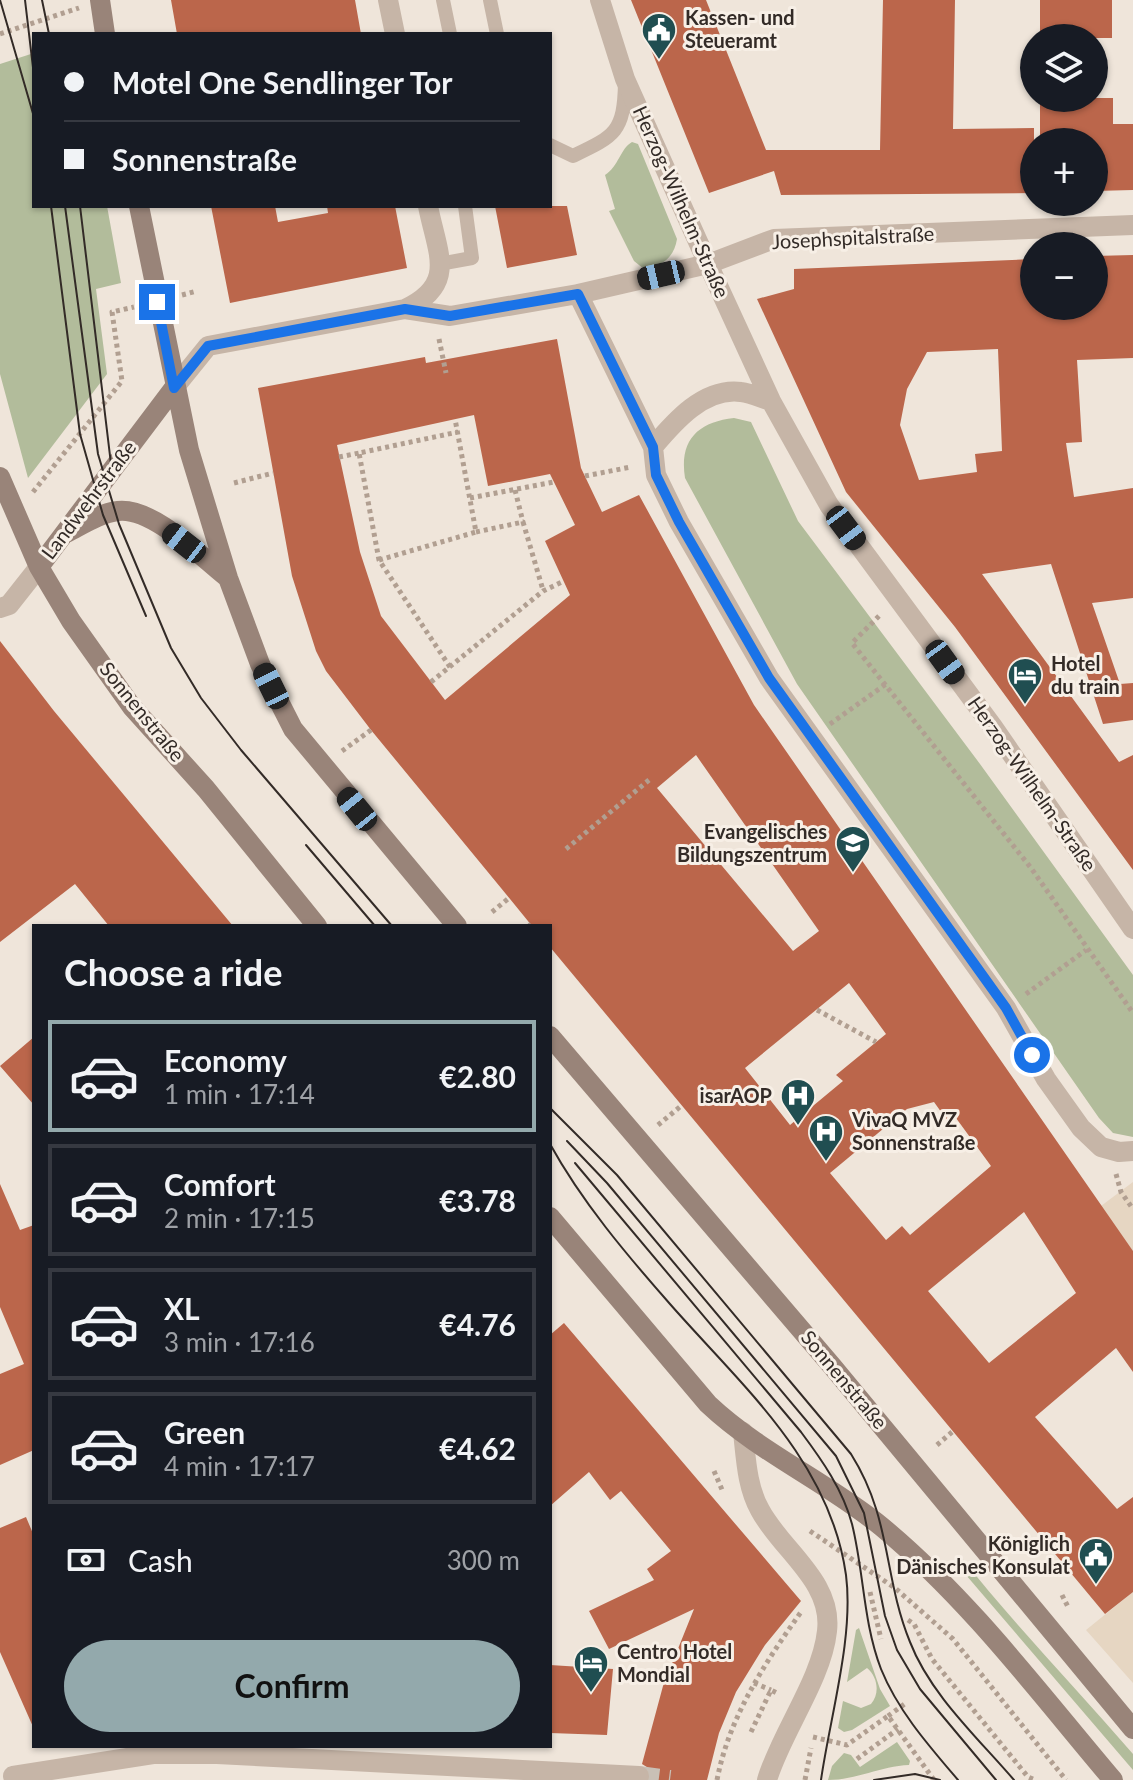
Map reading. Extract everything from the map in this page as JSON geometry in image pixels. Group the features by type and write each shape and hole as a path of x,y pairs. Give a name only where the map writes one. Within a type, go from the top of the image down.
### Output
{"main road":[{"path":"100,1 105,32"},
{"path":"139,208 174,388 198,481 228,578 260,664 286,716 322,766 455,924"},
{"name":"Landwehrstraße","path":"39,567 174,388"},
{"name":"Sonnenstraße","path":"0,477 39,567 71,621 132,707 206,789 315,924"},
{"path":"62,534 108,513 121,511 140,514 162,526 228,578"},
{"name":"Sonnenstraße","path":"552,1038 832,1366 1133,1729"},
{"path":"552,1219 708,1404 743,1432 864,1513 918,1559 957,1598 1113,1780"}],"street":[{"path":"388,0 395,32"},
{"name":"Herzog-Wilhelm-Straße","path":"600,0 625,79 708,264 771,401 829,505 993,727 1133,929"},
{"path":"405,309 435,288 441,274 428,208"},
{"name":"Josephspitalstraße","path":"174,388 208,346 405,309 450,316 578,294 708,264 774,239 1133,225"},
{"path":"578,294 654,455 656,475 679,522 769,678 1006,1008 1046,1079 1087,1135 1110,1150 1133,1151"},
{"path":"654,455 676,421 702,400 738,391 771,401"},
{"name":"Landwehrstraße","path":"0,608 9,605 39,567"},
{"path":"743,1432 753,1495 769,1525 815,1582 828,1625 820,1658 767,1780"},
{"path":"7,1774 153,1754 217,1754 639,1776"}],"lane":[{"path":"443,0 450,32"},
{"path":"490,0 497,32"},
{"path":"552,146 573,156 610,138 624,112 625,79"},
{"path":"439,264 472,258 465,208"}],"path":[{"path":"0,34 100,1"},
{"path":"15,514 122,381 112,312 197,291"},
{"path":"455,419 476,532"},
{"path":"339,457 458,432"},
{"path":"359,453 379,560 450,667"},
{"path":"585,476 654,455"},
{"path":"234,483 273,473"},
{"path":"470,498 554,482"},
{"path":"515,490 543,591"},
{"path":"379,560 523,522"},
{"path":"431,682 543,591 564,581"},
{"path":"898,598 852,643 1031,868 1133,1013"},
{"path":"845,714 886,684"},
{"path":"322,766 371,730"},
{"path":"566,849 649,780"},
{"path":"492,912 509,898"},
{"path":"1006,1008 1086,950"},
{"path":"1106,992 1113,986"},
{"path":"817,1010 876,1042"},
{"path":"937,1445 952,1432"},
{"path":"726,1500 714,1471 753,1495"},
{"path":"805,1528 886,1582 953,1639 1066,1780"},
{"path":"870,1592 881,1639"},
{"path":"717,1780 726,1743 754,1683 807,1605"},
{"path":"908,1620 914,1624 947,1678 1028,1777 1035,1780"},
{"path":"754,1683 771,1690"},
{"path":"751,1732 768,1698"},
{"path":"813,1737 847,1745 906,1703"},
{"path":"888,1716 934,1780"},
{"path":"857,1759 898,1729"}],"green space":[{"path":"32,54 32,208 107,208 121,283 96,289 107,374 28,478 0,374 0,64"},
{"path":"632,142 638,144 677,239 666,260 644,269 634,261 609,211 615,209 605,175"},
{"path":"734,418 751,422 798,521 1133,975 1133,1137 1113,1133 1099,1118 797,684 685,478 685,453 694,435 710,424"},
{"path":"960,1556 1133,1754 1133,1770 954,1561"},
{"path":"859,1628 880,1689 890,1706 844,1732 838,1728 843,1701 861,1708 871,1704 877,1691 874,1676 867,1668 847,1682 856,1630"},
{"path":"897,1742 910,1761 909,1765 828,1780 832,1766 844,1753 851,1755 860,1767"}],"shaded area":[{"path":"1133,1182 1133,1251 1101,1206"},
{"path":"1133,1592 1133,1683 1086,1630"}],"building":[{"path":"171,0 355,0 361,32 177,32"},
{"path":"631,0 706,0 766,150 880,150 883,0 955,0 953,129 1020,128 1020,193 781,195 774,171 709,193"},
{"path":"1040,0 1112,0 1112,38 1108,38 1108,24 1040,24"},
{"path":"1108,98 1113,98 1113,124 1133,124 1133,190 1108,191 1108,128 1040,128 1040,112 1108,112"},
{"path":"567,206 577,255 507,268 495,208"},
{"path":"211,208 275,208 278,222 328,213 327,208 395,208 407,268 230,303"},
{"path":"1133,255 1133,358 1077,360 1082,442 1066,443 1074,497 1133,488 1133,598 1092,603 1120,684 1133,683 1133,720 1103,724 1051,564 982,574 1119,762 1133,755 1133,870 955,627 846,492 757,299 794,289 794,269 1020,260 1020,320 1108,320 1108,256","holes":["998,349 1002,451 975,454 977,472 919,480 900,425 907,389 927,352"]},
{"path":"557,339 581,468 602,512 639,495 754,705 1133,1251 1133,1372 1116,1348 1035,1417 1117,1509 1133,1497 1133,1592 1105,1614 552,949 552,924 530,924 326,671 316,651 292,576 258,388 425,357 426,363","holes":["474,415 488,486 550,474 575,525 545,541 570,595 445,700 381,616 360,552 337,445","696,755 819,931 793,951 657,788","849,983 886,1034 836,1075 843,1081 790,1125 745,1068","934,1102 949,1123 956,1118 991,1166 910,1235 902,1226 886,1240 830,1173 907,1109","1024,1212 1076,1293 989,1363 928,1291"]},
{"path":"0,641 54,711 231,924 107,924 75,884 0,942"},
{"path":"32,1039 32,1103 0,1066"},
{"path":"0,1184 20,1230 32,1226 32,1451 0,1465 0,1374 24,1364 0,1307"},
{"path":"564,1323 801,1601 765,1645 736,1692 719,1733 707,1780 651,1780 650,1769 642,1764 663,1686 694,1609 609,1649 589,1611 654,1580 647,1569 671,1551 621,1491 610,1500 589,1472 552,1504 552,1333"},
{"path":"26,1517 32,1531 32,1724 0,1652 0,1528"},
{"path":"552,1665 613,1669 607,1735 552,1733"}],"tunnel":[{"path":"639,1776 670,1780"}],"tram line":[{"path":"0,0 32,110"},
{"path":"25,0 32,59"},
{"path":"42,0 49,32"},
{"path":"51,208 80,434 103,515 146,616"},
{"path":"65,208 98,454 119,524 171,648 201,698 241,750 390,924"},
{"path":"80,208 111,464"},
{"path":"306,845 373,924"},
{"path":"552,1110 617,1175 851,1454 874,1502 901,1618 919,1661 956,1715 1014,1780"},
{"path":"567,1141 607,1183 836,1456 864,1513 885,1616 897,1650 920,1689 996,1780"},
{"path":"552,1147 590,1207 621,1247 779,1428 822,1496 837,1534 848,1599 840,1677 821,1780"},
{"path":"575,1163 801,1432 824,1464 843,1499 852,1524 867,1615 881,1669 905,1714 958,1780"},
{"path":"874,1780 915,1774 940,1780"}],"place":[{"name":"Kassen- und Steueramt","path":"659,61"},
{"name":"Hotel du train","path":"1025,706"},
{"name":"Evangelisches Bildungszentrum","path":"853,874"},
{"name":"isarAOP","path":"798,1127"},
{"name":"VivaQ MVZ Sonnenstraße","path":"826,1163"},
{"name":"Königlich Dänisches Konsulat","path":"1096,1586"},
{"name":"Centro Hotel Mondial","path":"591,1694"}],"route":[{"path":"157,302 174,388 208,346 405,309 450,316 578,294 653,447 656,475 679,522 769,678 1006,1008 1032,1055"}]}
